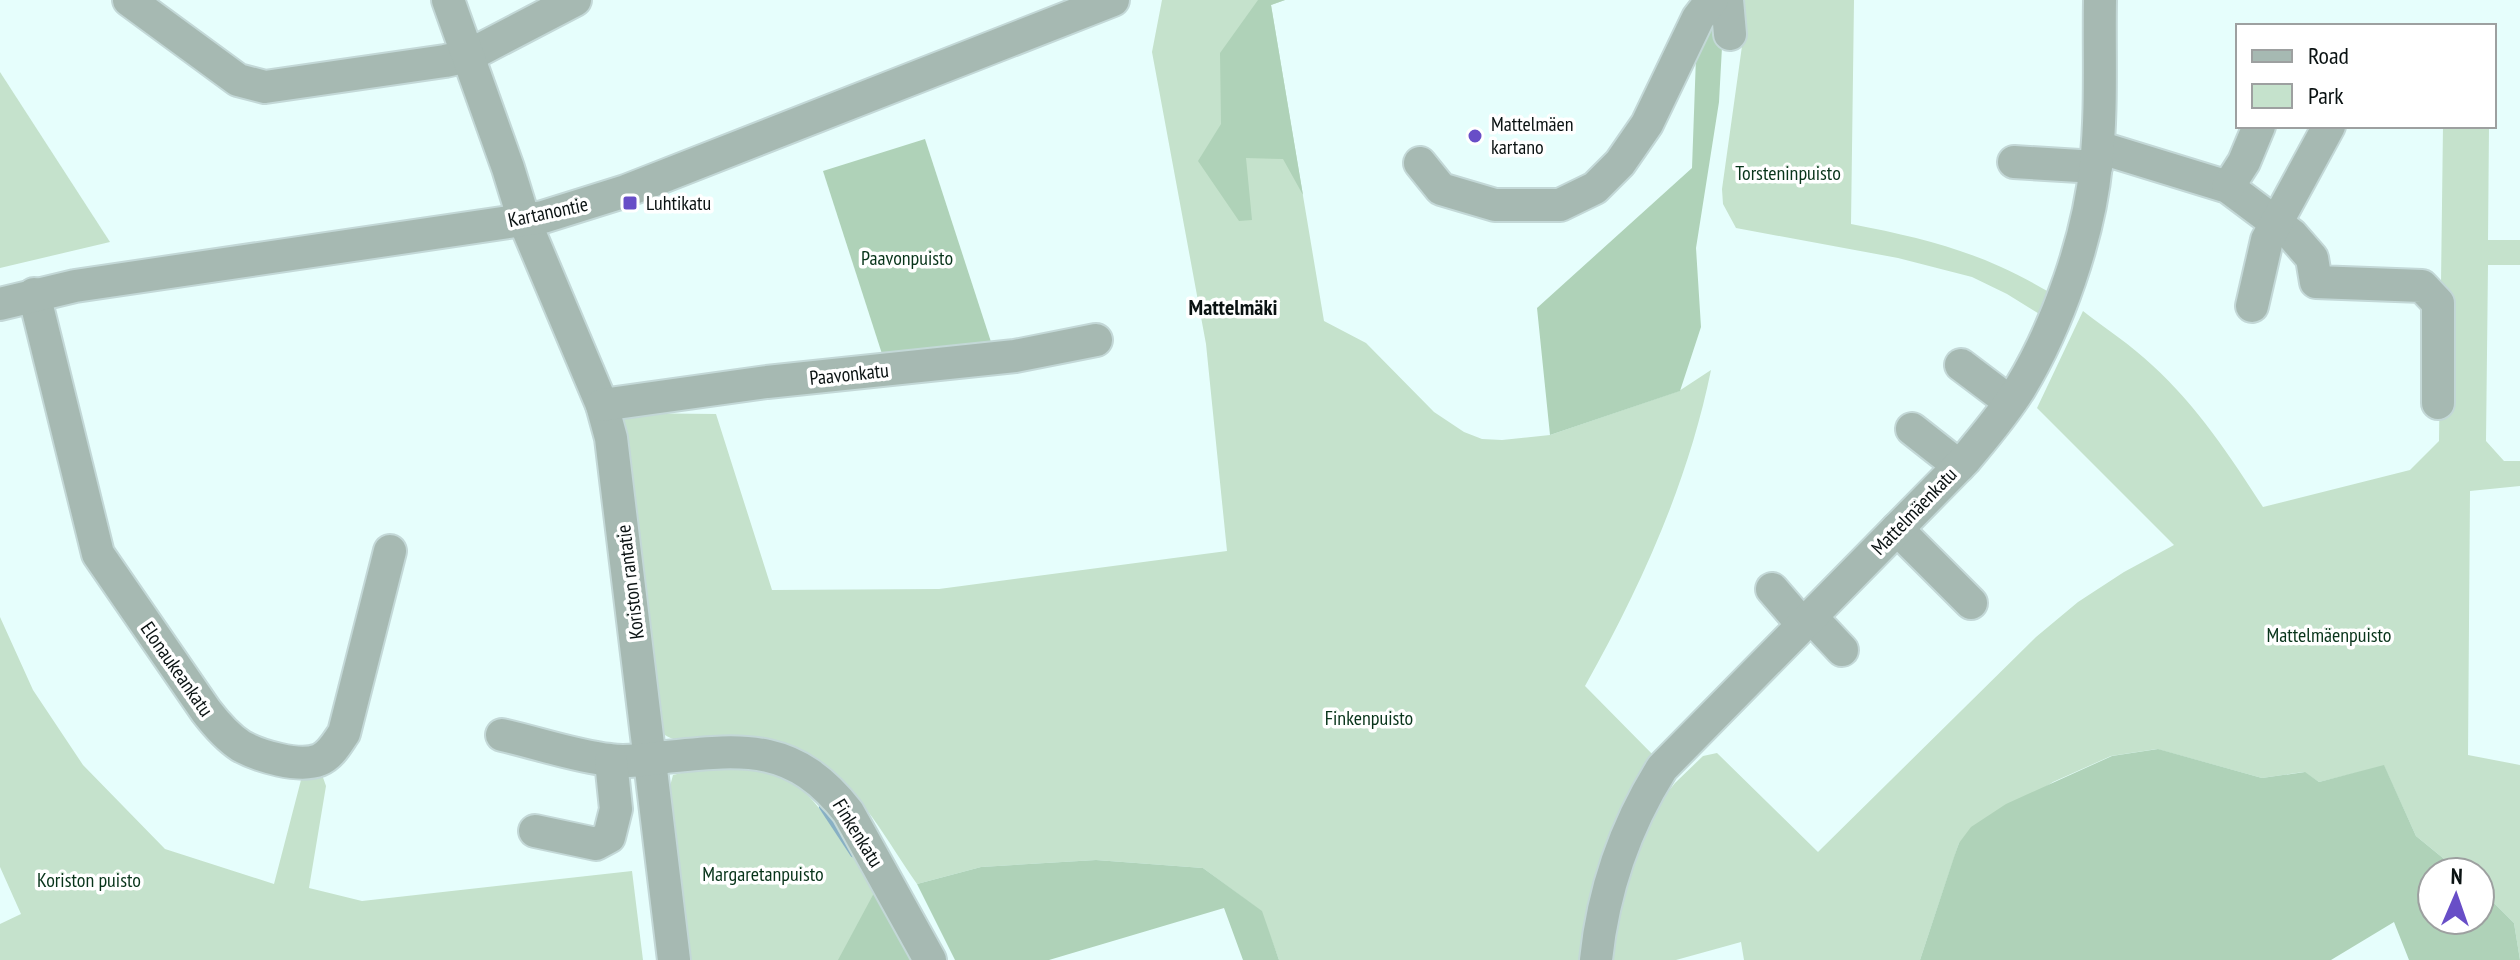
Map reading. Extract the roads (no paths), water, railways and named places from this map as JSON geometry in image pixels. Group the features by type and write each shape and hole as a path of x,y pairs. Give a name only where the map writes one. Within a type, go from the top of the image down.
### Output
{"street":[{"path":"129,0 238,80 251,85 278,87 468,56 575,0"},
{"path":"448,0 524,220"},
{"name":"Kartanontie","path":"0,304 34,294 106,281 543,217 597,201 1113,0"},
{"path":"1420,163 1441,189 1495,205 1560,205 1595,188 1620,163 1647,124 1698,18 1712,0"},
{"path":"1727,0 1730,34"},
{"name":"Mattelmäenkatu","path":"1596,960 1610,880 1647,791 1662,768 1959,466 2010,402 2036,358 2074,266 2084,231 2097,157 2100,0"},
{"path":"2228,187 2244,162 2258,128"},
{"path":"2252,306 2267,240 2328,128"},
{"path":"2014,162 2097,157 2228,187 2277,222 2312,258 2316,282 2422,286 2438,303 2438,403"},
{"name":"Koriston rantatie","path":"524,220 602,405 617,471 674,960"},
{"name":"Elonaukeankatu","path":"34,294 98,554 206,711 219,728 242,747 289,763 319,760 331,752 344,733 390,551"},
{"name":"Paavonkatu","path":"602,405 767,382 1015,356 1096,340"},
{"path":"1961,365 2010,402"},
{"path":"1912,429 1959,466"},
{"path":"1897,529 1971,603"},
{"path":"1772,589 1842,650"},
{"name":"Finkenkatu","path":"502,735 611,761 711,753 761,753 791,763 832,792 863,836 930,960"},
{"path":"535,831 596,844 609,837 616,809 611,761"}],"waterway":[{"path":"822,807 853,854"}],"place":[{"name":"Mattelmäen kartano","path":"1475,136"},
{"name":"Luhtikatu","path":"630,203"}],"district":[{"name":"Mattelmäki","path":"1233,307"}],"park label":[{"name":"Torsteninpuisto","path":"1788,173"},
{"name":"Paavonpuisto","path":"907,258"},
{"name":"Mattelmäenpuisto","path":"2329,635"},
{"name":"Finkenpuisto","path":"1369,718"},
{"name":"Margaretanpuisto","path":"763,874"},
{"name":"Koriston puisto","path":"89,880"}]}
